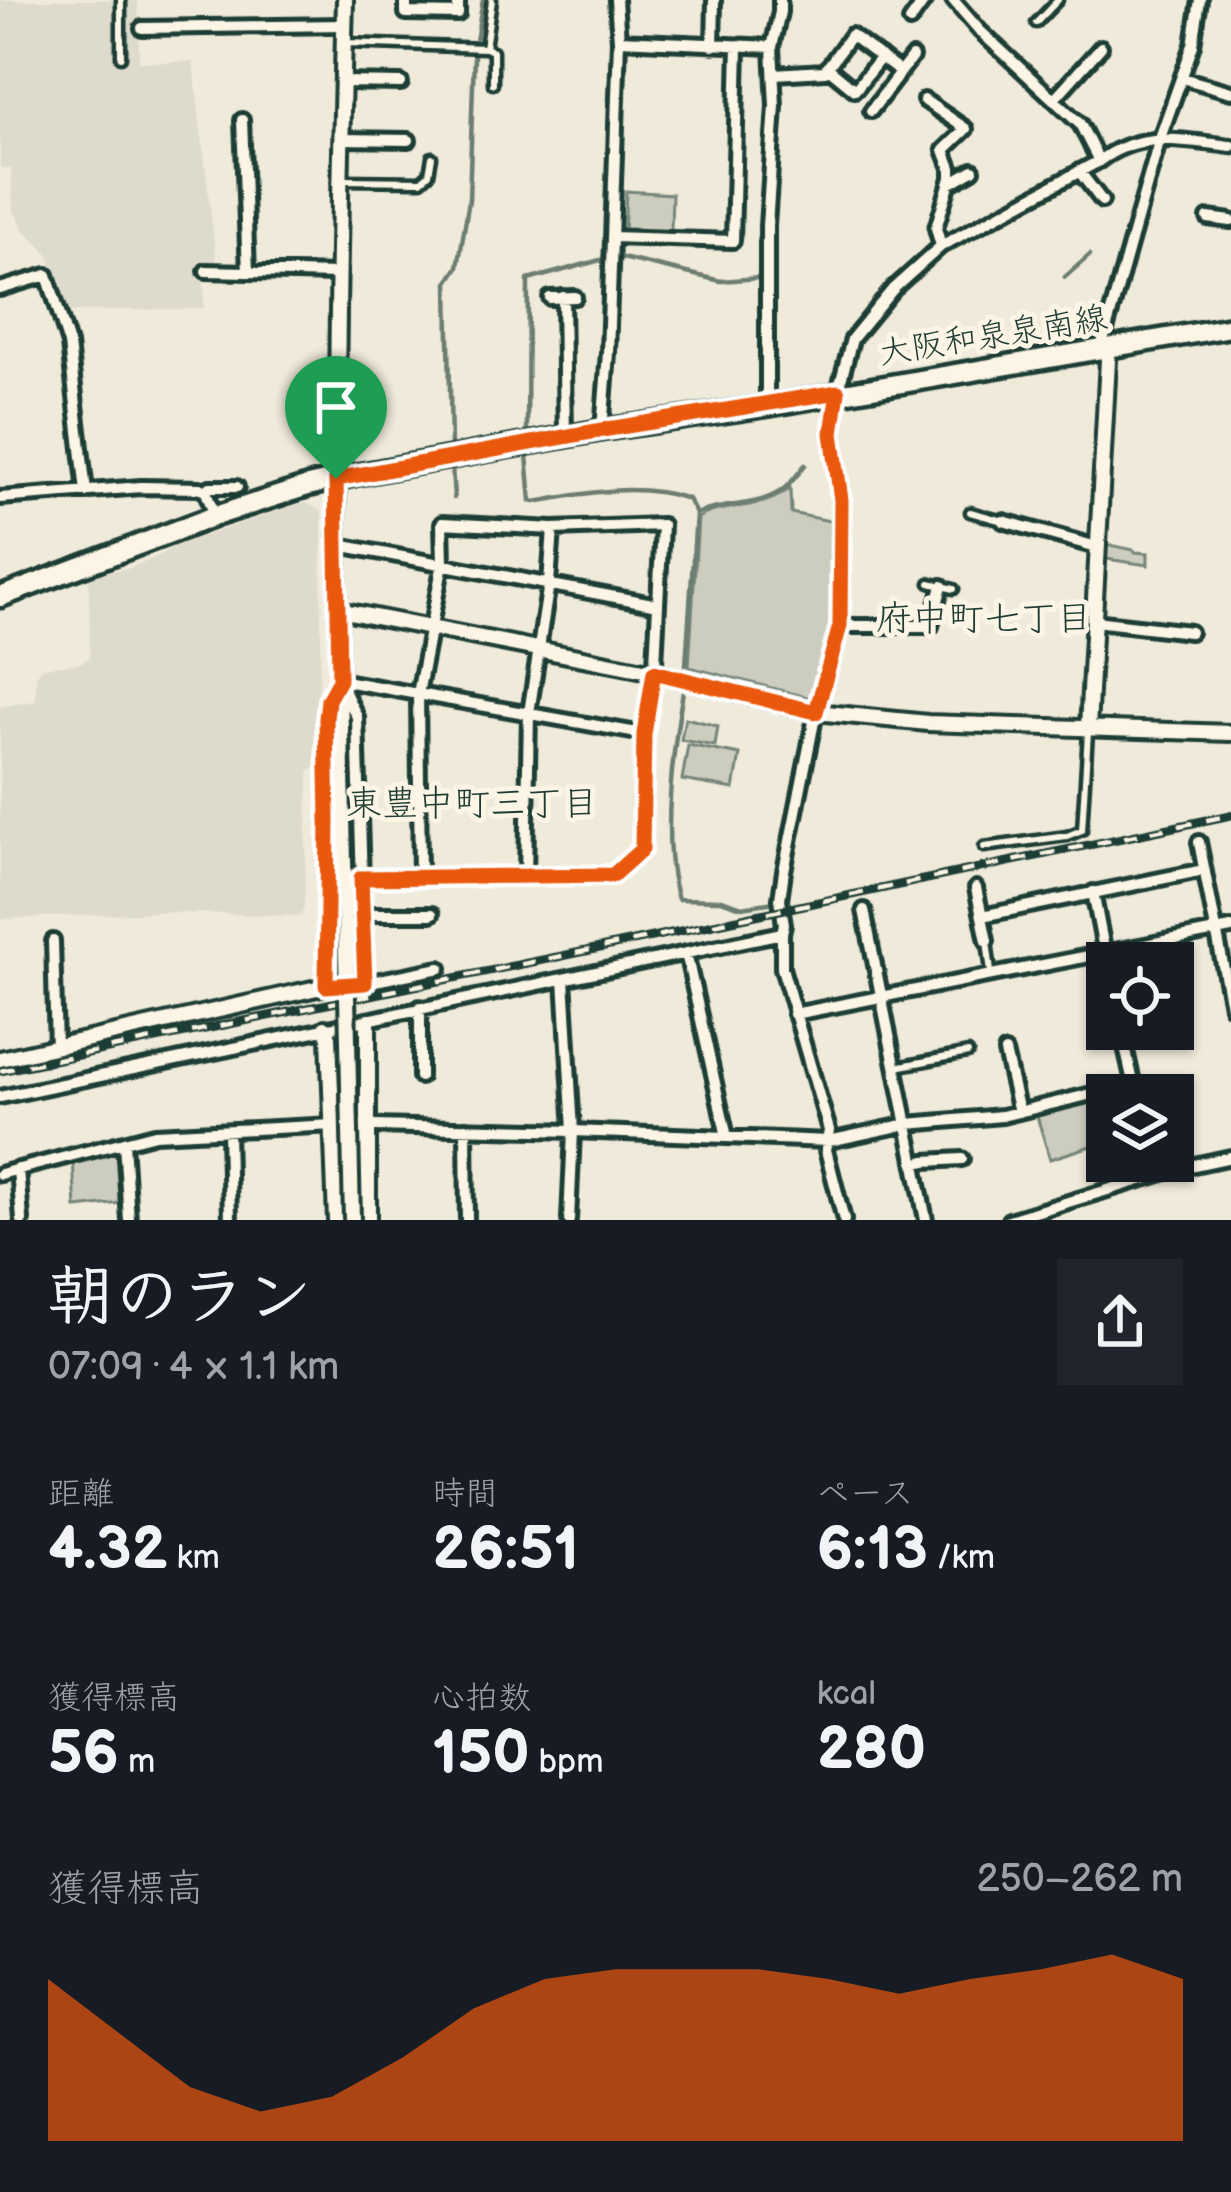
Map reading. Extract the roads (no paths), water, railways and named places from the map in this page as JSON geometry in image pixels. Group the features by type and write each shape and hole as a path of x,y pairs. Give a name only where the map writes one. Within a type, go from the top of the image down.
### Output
{"main road":[{"name":"大阪和泉泉南線","path":"0,597 215,516 336,479 602,430 1231,327"}],"street":[{"path":"345,0 336,479 352,1220"},
{"path":"406,0 406,13 458,14 458,0"},
{"path":"602,430 620,40 616,0"},
{"path":"712,46 715,0"},
{"path":"767,406 767,226 775,106 772,47 780,0"},
{"path":"910,21 925,0"},
{"path":"953,0 1080,124 1099,161"},
{"path":"1088,728 1108,355 1102,344 1160,138 1193,45 1200,0"},
{"path":"142,28 189,21 256,20 344,25"},
{"path":"773,74 825,70 850,35 900,72"},
{"path":"620,40 772,47"},
{"path":"612,237 733,241 738,47"},
{"path":"1054,98 1100,47"},
{"path":"871,111 912,56"},
{"path":"827,67 855,89 881,57"},
{"path":"1182,78 1231,92"},
{"path":"342,82 401,83"},
{"path":"924,100 966,129 944,150 951,168 936,228 941,246"},
{"path":"238,128 239,202 248,272"},
{"path":"844,1220 826,1150 829,1130 782,968 780,899 816,712 840,626 841,500 832,433 852,339 893,289 941,246 1114,149 1160,138 1231,146"},
{"path":"341,139 409,140"},
{"path":"949,184 973,170"},
{"path":"1078,172 1102,201"},
{"path":"1208,218 1231,221"},
{"path":"206,271 337,274"},
{"path":"0,289 47,275 69,344 86,492"},
{"path":"563,297 565,438"},
{"path":"206,493 210,487 237,487"},
{"path":"0,498 200,488 215,516"},
{"path":"1003,521 1018,532 1097,547"},
{"path":"361,878 613,875 642,849 644,734 654,672 662,525 553,530 442,523 443,563 418,694 420,877"},
{"path":"526,876 529,713 553,530"},
{"path":"338,545 658,605"},
{"path":"840,626 931,626 942,586"},
{"path":"339,610 654,672 816,712 928,723 1231,733"},
{"path":"1094,621 1190,632"},
{"path":"339,680 644,734"},
{"path":"339,680 357,718 365,983"},
{"path":"326,986 326,719 328,700 339,680"},
{"path":"1199,842 1231,1006"},
{"path":"982,916 1204,870"},
{"path":"976,888 987,941"},
{"path":"1093,892 1103,942"},
{"path":"864,910 926,1220"},
{"path":"362,914 432,914"},
{"path":"1173,942 1231,928"},
{"path":"0,1097 782,933"},
{"path":"53,941 47,966 56,1048"},
{"path":"686,953 728,1138"},
{"path":"794,1014 1086,962"},
{"path":"0,1059 431,966"},
{"path":"564,979 574,1131 568,1220"},
{"path":"420,1007 420,1077"},
{"path":"368,1021 368,1220"},
{"path":"325,1028 336,1220"},
{"path":"1005,1052 1019,1112"},
{"path":"0,1174 155,1134 334,1125 829,1141 908,1124 1002,1116 1086,1099"},
{"path":"466,1128 467,1220"},
{"path":"228,1131 230,1220"},
{"path":"124,1142 129,1220"},
{"path":"1194,1160 1231,1157"},
{"path":"915,1164 962,1159"},
{"path":"18,1169 22,1220"},
{"path":"1010,1220 1119,1182"}],"lane":[{"path":"121,0 121,57"},
{"path":"485,48 492,0"},
{"path":"1036,23 1058,0"},
{"path":"344,43 485,48 493,51 494,84"},
{"path":"340,180 421,181 429,174 432,158"},
{"path":"970,512 1003,521"},
{"path":"984,847 1082,830 1088,728"},
{"path":"987,941 992,976"},
{"path":"896,1067 968,1053"}],"waterway":[{"path":"476,41 483,0"},
{"path":"451,448 448,282 458,267 469,200 474,55"},
{"path":"618,257 721,281 759,278 769,124"},
{"path":"1065,277 1090,255"},
{"path":"527,432 528,280 604,259"},
{"path":"527,455 531,501 631,490 688,499 696,514 686,665"},
{"path":"696,514 767,498 805,465"},
{"path":"452,467 454,498"},
{"path":"683,691 669,824 678,899 721,900 742,907 775,902 776,927"}],"railway":[{"path":"0,1071 1231,815"}],"district":[{"name":"府中町七丁目","path":"984,619"},
{"name":"東豊中町三丁目","path":"472,804"}]}
